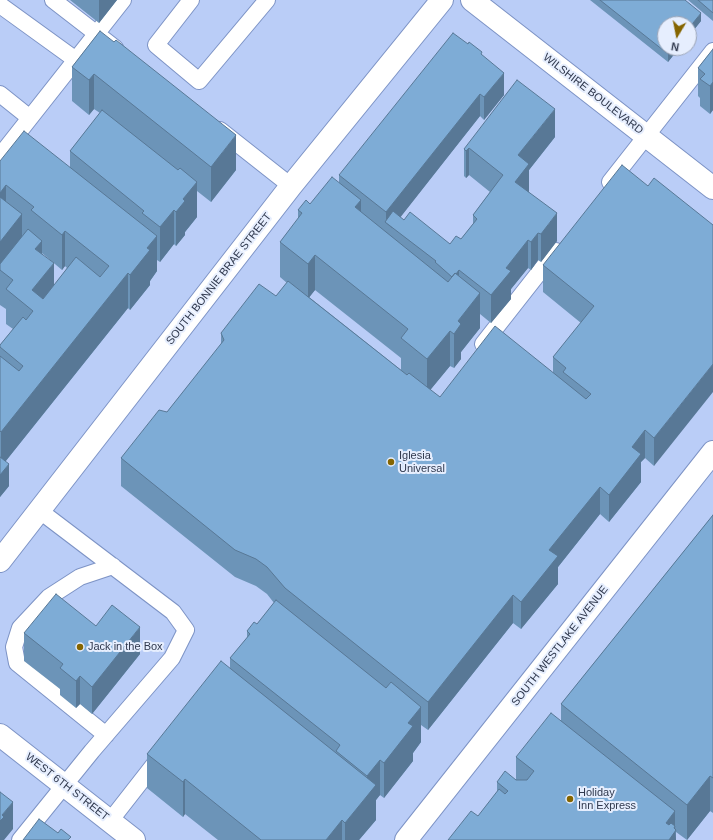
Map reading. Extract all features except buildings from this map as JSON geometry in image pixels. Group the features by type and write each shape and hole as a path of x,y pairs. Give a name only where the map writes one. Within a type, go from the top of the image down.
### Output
{"street":[{"name":"SOUTH BONNIE BRAE STREET","path":"0,560 40,511 291,186 442,0"},
{"name":"WILSHIRE BOULEVARD","path":"472,0 713,188"},
{"name":"SOUTH WESTLAKE AVENUE","path":"406,840 713,452"},
{"name":"WEST 6TH STREET","path":"0,735 134,840"}],"lane":[{"path":"53,0 128,58"},
{"path":"0,156 123,0"},
{"path":"191,0 156,45 199,81 267,0"},
{"path":"0,5 76,60"},
{"path":"603,191 713,52"},
{"path":"0,94 30,118"},
{"path":"208,122 291,186"},
{"path":"476,353 564,241"},
{"path":"20,840 64,785 172,658 186,630 173,612 40,511"},
{"path":"106,735 17,663 14,647 20,628 49,597 80,577 112,566"},
{"path":"110,821 172,742"}],"place":[{"name":"Iglesia Universal","path":"391,462"},
{"name":"Jack in the Box","path":"80,647"},
{"name":"Holiday Inn Express","path":"570,799"}]}
